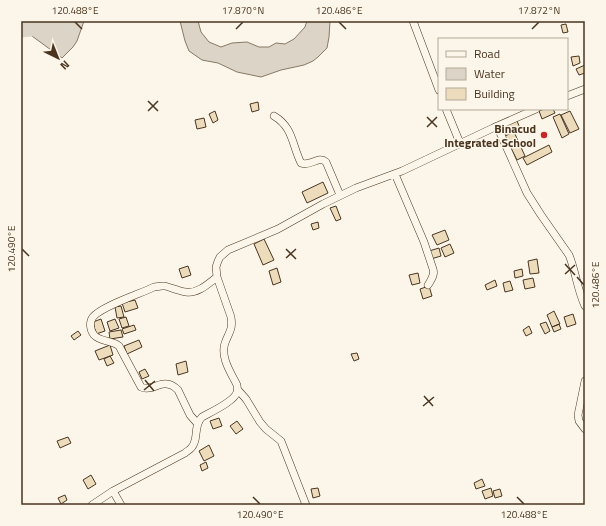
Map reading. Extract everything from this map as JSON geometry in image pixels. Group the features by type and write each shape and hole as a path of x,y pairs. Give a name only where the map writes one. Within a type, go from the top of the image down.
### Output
{"street":[{"path":"413,21 438,87"},
{"path":"568,96 585,89"},
{"path":"446,110 460,143"},
{"path":"306,505 281,441 260,422 246,399 238,390 224,356 225,344 230,334 232,323 217,277 216,267 218,261 228,250 278,229 340,195 395,174 534,110"},
{"path":"274,116 280,119 287,126 301,163 307,164 321,159 326,162 340,195"},
{"path":"497,126 528,194 570,255 578,290 585,306"},
{"path":"395,174 417,225 434,272 428,285"},
{"path":"198,423 190,415 178,390 175,387 168,384 163,384 144,389 141,387 119,346 116,343 95,336 92,330 91,322 94,316 110,306 154,288 164,286 187,293 193,292 217,277"},
{"path":"585,381 578,415 579,421 585,429"},
{"path":"92,505 113,491 190,450 194,443 198,423 202,417 232,399 238,390"},
{"path":"113,491 121,505"}],"water":[{"path":"21,21 84,21 77,41 62,58 21,28"},
{"path":"180,21 198,21 201,32 209,42 221,47 232,43 247,42 259,47 269,47 276,43 285,44 294,39 305,27 307,21 330,21 327,48 318,57 304,65 281,70 261,77 237,72 218,63 202,60 189,51"}],"building":[{"path":"566,24 568,32 563,33 561,25"},
{"path":"579,56 580,63 573,66 571,57"},
{"path":"585,65 585,73 579,75 576,69"},
{"path":"258,102 259,110 252,112 250,104"},
{"path":"554,110 555,113 542,119 539,111"},
{"path":"215,111 218,120 213,123 209,114"},
{"path":"570,111 579,129 570,133 561,115"},
{"path":"560,114 569,134 562,138 553,117"},
{"path":"204,118 206,127 197,129 195,120"},
{"path":"517,121 520,128 504,135 501,127"},
{"path":"514,132 525,156 517,160 505,136"},
{"path":"549,145 552,152 527,165 523,158"},
{"path":"323,182 328,193 307,203 302,192"},
{"path":"336,206 341,219 336,221 330,208"},
{"path":"318,222 319,228 313,230 311,224"},
{"path":"445,230 449,240 437,245 432,235"},
{"path":"264,239 274,260 263,265 254,244"},
{"path":"450,244 454,253 445,257 441,248"},
{"path":"439,248 441,256 431,259 429,251"},
{"path":"537,259 539,273 530,274 528,261"},
{"path":"188,266 191,275 182,278 179,269"},
{"path":"277,268 281,282 273,285 269,271"},
{"path":"522,269 523,276 515,278 514,271"},
{"path":"418,273 420,283 412,285 409,275"},
{"path":"533,278 535,287 525,289 523,280"},
{"path":"495,280 497,286 487,290 485,285"},
{"path":"510,281 513,290 505,292 503,283"},
{"path":"429,286 432,296 423,299 420,289"},
{"path":"135,300 138,308 125,312 122,303"},
{"path":"121,306 124,317 117,318 115,307"},
{"path":"554,311 560,324 552,327 547,315"},
{"path":"573,314 576,324 567,327 564,317"},
{"path":"126,317 129,326 122,328 119,319"},
{"path":"101,319 105,331 96,334 93,322"},
{"path":"115,319 119,328 110,331 107,322"},
{"path":"546,322 550,331 545,334 540,324"},
{"path":"559,324 561,329 554,332 552,327"},
{"path":"134,325 136,330 124,334 122,329"},
{"path":"529,326 532,333 526,336 523,330"},
{"path":"121,330 123,337 110,339 109,332"},
{"path":"78,331 81,335 74,340 71,336"},
{"path":"139,340 142,347 127,354 124,346"},
{"path":"110,345 113,355 99,360 95,351"},
{"path":"357,353 359,359 354,361 351,354"},
{"path":"110,356 114,363 107,366 104,359"},
{"path":"186,361 188,372 178,375 176,364"},
{"path":"145,369 149,376 142,379 139,372"},
{"path":"219,418 222,426 213,429 210,421"},
{"path":"237,421 243,429 236,434 230,426"},
{"path":"68,437 71,443 60,448 57,441"},
{"path":"209,445 214,456 204,461 199,451"},
{"path":"206,462 208,468 202,471 200,465"},
{"path":"91,475 96,484 88,489 83,480"},
{"path":"482,479 485,486 476,489 474,483"},
{"path":"318,488 320,496 313,498 311,489"},
{"path":"491,488 493,496 485,499 482,491"},
{"path":"500,489 502,496 495,498 493,491"},
{"path":"65,495 67,500 61,504 58,498"}],"waterway":[{"path":"21,32 40,30"}],"place":[{"name":"Binacud Integrated School","path":"544,135"}]}
